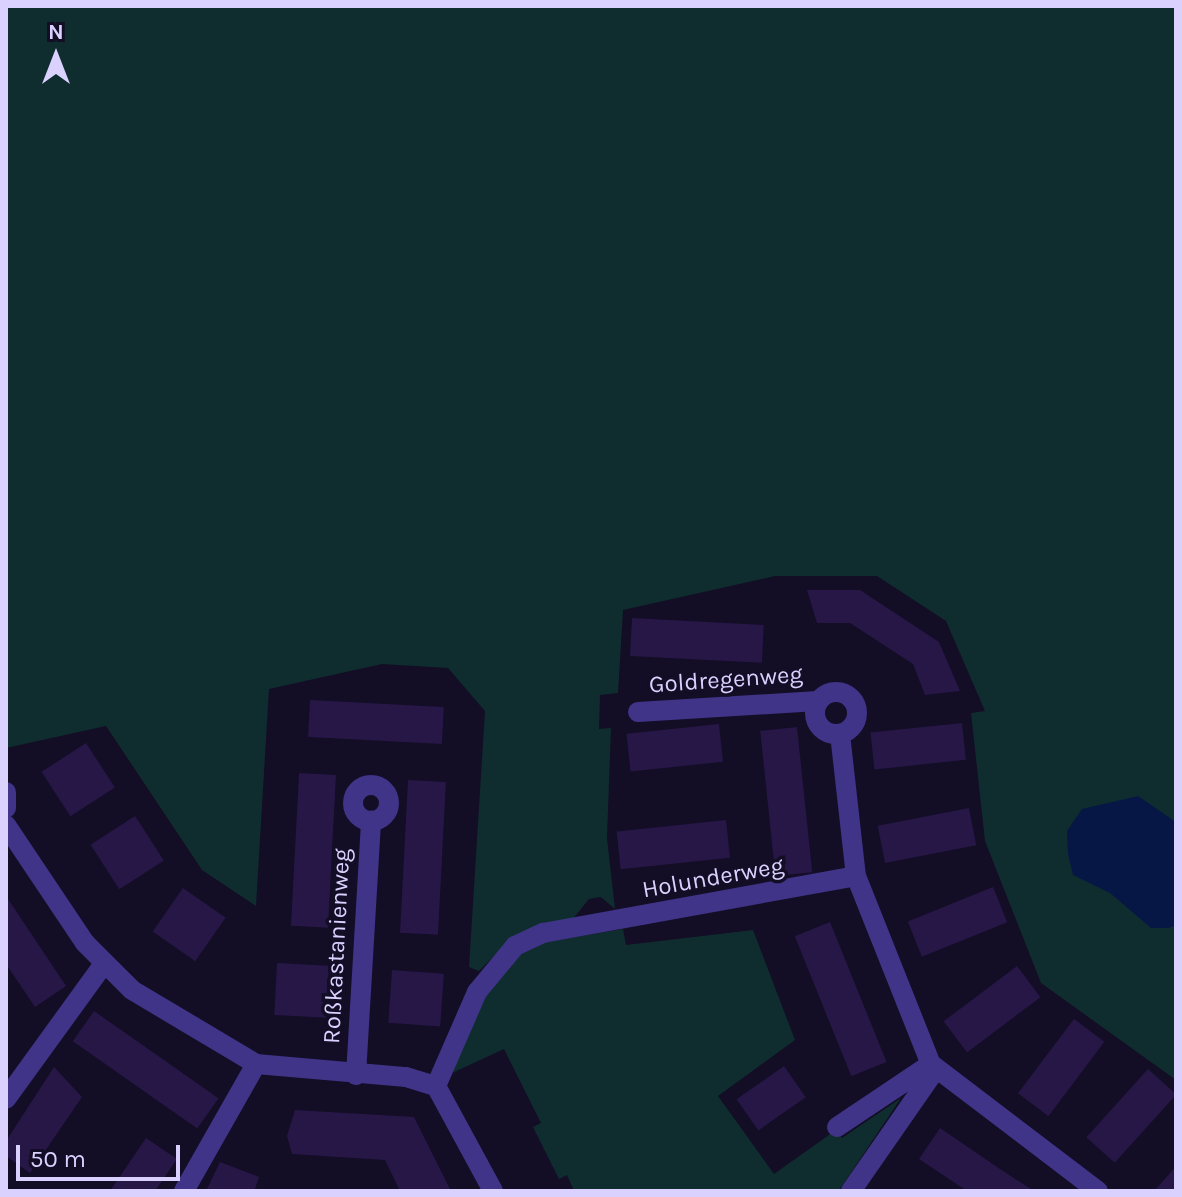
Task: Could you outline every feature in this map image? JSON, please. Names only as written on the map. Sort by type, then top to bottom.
[{"type":"street","points":[[840,692],[853,701],[853,725],[840,734],[818,725],[818,701],[840,692]]},
{"type":"street","name":"Goldregenweg","points":[[638,712],[818,701]]},
{"type":"street","points":[[840,734],[856,876],[933,1067],[1098,1191]]},
{"type":"street","points":[[6,792],[6,808]]},
{"type":"street","name":"Roßkastanienweg","points":[[356,1075],[371,820]]},
{"type":"street","points":[[6,825],[103,965],[224,1052],[256,1064],[436,1086],[493,1191]]},
{"type":"street","name":"Holunderweg","points":[[436,1086],[494,963],[543,933],[856,876]]},
{"type":"street","points":[[6,1099],[103,965]]},
{"type":"street","points":[[184,1191],[256,1064]]},
{"type":"street","points":[[837,1127],[933,1067]]},
{"type":"street","points":[[851,1191],[933,1067]]},
{"type":"green space","points":[[6,6],[1176,6],[1176,1080],[1041,983],[985,841],[971,713],[985,711],[946,621],[877,576],[775,576],[623,610],[618,693],[600,695],[599,729],[611,728],[607,838],[615,909],[601,897],[589,899],[572,920],[509,941],[479,971],[469,967],[485,711],[448,668],[382,664],[269,689],[256,906],[202,870],[106,726],[6,748]]},
{"type":"green space","points":[[623,929],[626,945],[753,930],[795,1040],[718,1096],[774,1174],[836,1130],[842,1138],[901,1098],[840,1189],[574,1191],[567,1175],[559,1179],[533,1127],[541,1123],[504,1049],[452,1073],[495,974],[534,944]]},
{"type":"water","points":[[1138,796],[1176,822],[1176,925],[1169,928],[1151,928],[1110,893],[1073,875],[1068,854],[1067,831],[1082,809]]},
{"type":"building","points":[[807,590],[860,590],[939,642],[960,691],[925,695],[913,664],[850,623],[817,623]]},
{"type":"building","points":[[632,618],[764,625],[762,663],[630,656]]},
{"type":"building","points":[[310,700],[444,707],[442,744],[308,737]]},
{"type":"building","points":[[962,723],[966,760],[874,769],[871,733]]},
{"type":"building","points":[[719,724],[723,762],[630,772],[627,734]]},
{"type":"building","points":[[797,727],[812,872],[775,876],[760,731]]},
{"type":"building","points":[[86,743],[115,787],[70,816],[42,772]]},
{"type":"building","points":[[299,773],[336,775],[328,928],[291,926]]},
{"type":"building","points":[[408,780],[446,782],[438,935],[400,933]]},
{"type":"building","points":[[969,808],[976,845],[885,863],[878,826]]},
{"type":"building","points":[[135,816],[164,860],[119,889],[91,845]]},
{"type":"building","points":[[726,820],[730,858],[621,869],[617,831]]},
{"type":"building","points":[[993,887],[1007,922],[922,957],[908,921]]},
{"type":"building","points":[[183,888],[226,918],[195,961],[153,931]]},
{"type":"building","points":[[6,896],[66,986],[35,1007],[6,964]]},
{"type":"building","points":[[830,922],[887,1062],[851,1076],[795,936]]},
{"type":"building","points":[[277,963],[329,966],[326,1018],[274,1015]]},
{"type":"building","points":[[1017,966],[1040,997],[967,1053],[944,1021]]},
{"type":"building","points":[[392,970],[444,974],[440,1026],[388,1023]]},
{"type":"building","points":[[94,1011],[219,1098],[197,1128],[73,1041]]},
{"type":"building","points":[[1074,1019],[1104,1042],[1048,1116],[1018,1093]]},
{"type":"building","points":[[784,1066],[806,1097],[758,1130],[736,1099]]},
{"type":"building","points":[[54,1067],[82,1097],[30,1173],[6,1156],[6,1141]]},
{"type":"building","points":[[1148,1069],[1176,1095],[1115,1163],[1086,1137]]},
{"type":"building","points":[[295,1110],[414,1117],[451,1191],[400,1191],[385,1160],[292,1154],[287,1136]]},
{"type":"building","points":[[940,1128],[1034,1191],[967,1191],[919,1159]]},
{"type":"building","points":[[146,1138],[177,1159],[155,1191],[110,1191]]},
{"type":"building","points":[[220,1162],[259,1177],[255,1189],[206,1191]]},
{"type":"building","points":[[1176,1166],[1176,1191],[1154,1191],[1164,1180]]}]
